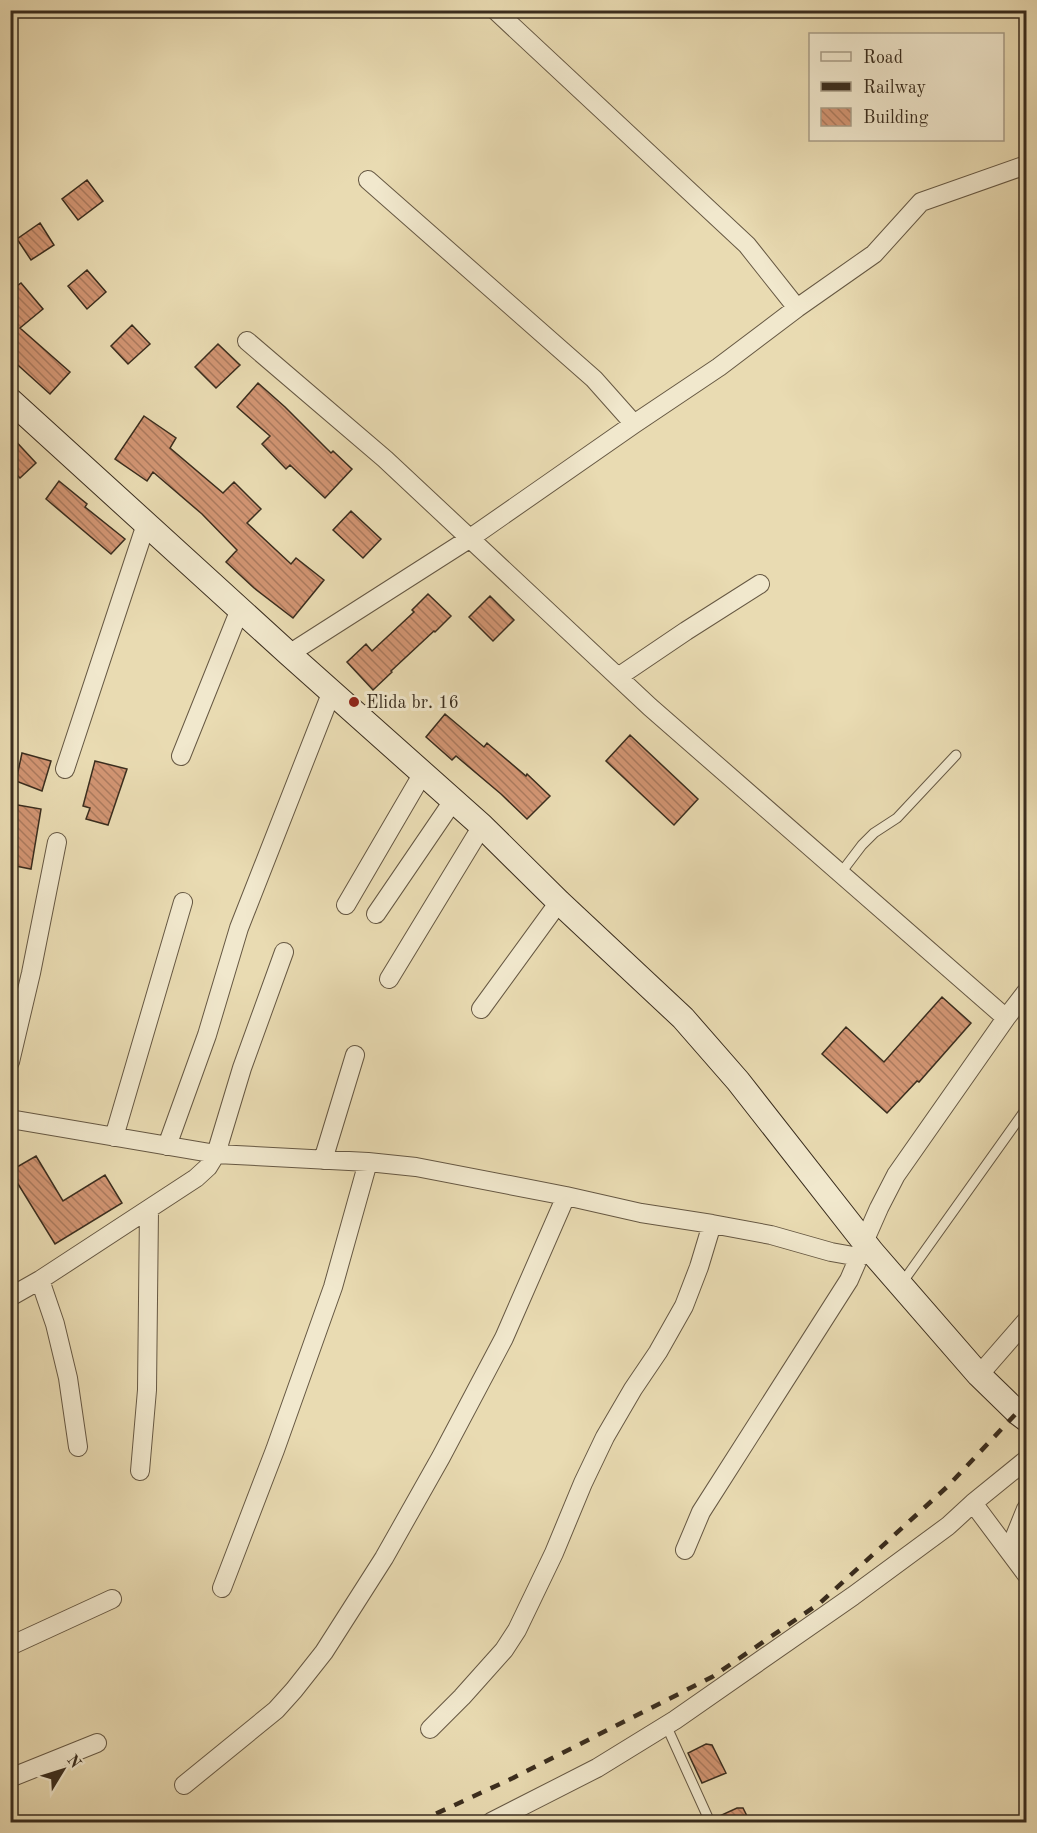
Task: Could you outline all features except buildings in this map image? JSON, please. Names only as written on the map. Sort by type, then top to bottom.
[{"type":"main road","points":[[10,400],[482,826],[683,1018],[738,1081],[865,1250],[901,1285],[979,1375],[1026,1419]]},
{"type":"street","points":[[495,10],[747,245],[796,308]]},
{"type":"street","points":[[290,654],[469,538],[719,367],[796,308],[874,254],[921,202],[1026,165]]},
{"type":"street","points":[[368,180],[594,379],[634,424]]},
{"type":"street","points":[[247,341],[385,459],[618,677],[1006,1018]]},
{"type":"street","points":[[65,769],[146,524]]},
{"type":"street","points":[[618,677],[760,584]]},
{"type":"street","points":[[181,756],[240,609]]},
{"type":"street","points":[[167,1146],[207,1035],[239,928],[332,691]]},
{"type":"street","points":[[346,905],[423,773]]},
{"type":"street","points":[[376,914],[453,801]]},
{"type":"street","points":[[389,979],[482,826]]},
{"type":"street","points":[[10,1062],[31,973],[57,842]]},
{"type":"street","points":[[114,1137],[183,902]]},
{"type":"street","points":[[481,1009],[559,902]]},
{"type":"street","points":[[10,1297],[149,1210],[196,1178],[208,1167],[216,1154],[242,1068],[284,952]]},
{"type":"street","points":[[685,1550],[701,1512],[849,1280],[865,1250],[879,1208],[896,1175],[1026,992]]},
{"type":"street","points":[[323,1160],[355,1055]]},
{"type":"street","points":[[10,1119],[216,1154],[368,1162],[416,1167],[641,1213],[771,1235],[831,1252],[865,1250]]},
{"type":"street","points":[[222,1588],[275,1450],[333,1287],[368,1162]]},
{"type":"street","points":[[184,1785],[276,1710],[324,1652],[384,1558],[441,1457],[504,1338],[566,1196]]},
{"type":"street","points":[[140,1471],[147,1390],[149,1210]]},
{"type":"street","points":[[430,1729],[504,1650],[518,1630],[606,1437],[684,1306],[712,1224]]},
{"type":"street","points":[[40,1280],[55,1324],[68,1378],[78,1447]]},
{"type":"street","points":[[979,1375],[1026,1321]]},
{"type":"street","points":[[503,1820],[597,1768],[666,1725],[853,1596],[948,1526],[1026,1460]]},
{"type":"street","points":[[973,1503],[1026,1574]]},
{"type":"street","points":[[1009,1551],[1026,1509]]},
{"type":"street","points":[[10,1646],[112,1599]]},
{"type":"street","points":[[10,1778],[97,1743]]},
{"type":"lane","points":[[840,874],[861,845],[874,833],[897,818],[956,755]]},
{"type":"lane","points":[[901,1285],[1026,1109]]},
{"type":"lane","points":[[666,1725],[710,1822]]},
{"type":"railway","points":[[418,1822],[513,1778],[712,1677],[820,1603],[948,1486],[1026,1403]]},
{"type":"place","name":"Elida br. 16","points":[[354,702]]}]
